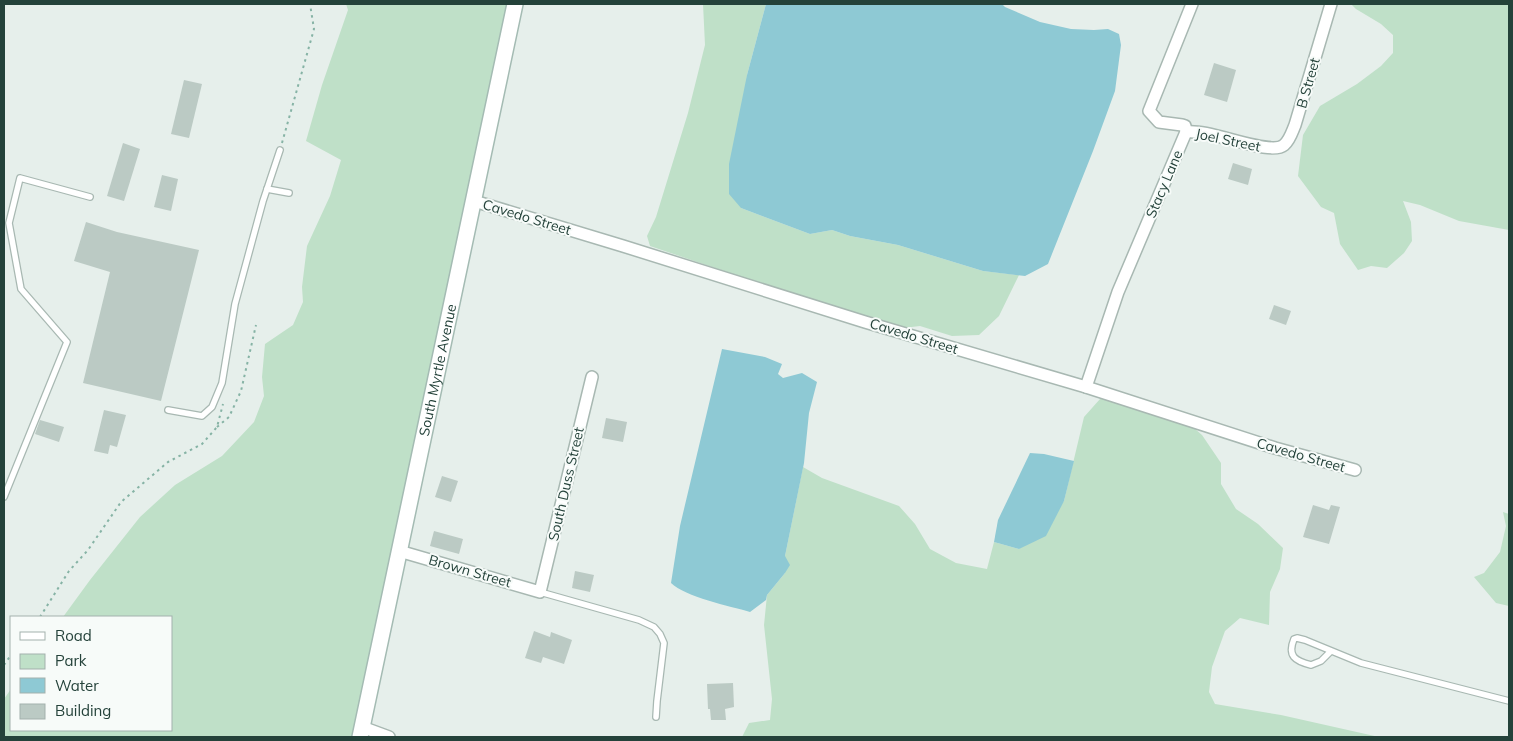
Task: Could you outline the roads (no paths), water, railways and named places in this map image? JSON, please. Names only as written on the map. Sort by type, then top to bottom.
[{"type":"street","name":"South Myrtle Avenue","points":[[361,732],[514,4]]},
{"type":"street","points":[[1186,132],[1185,126],[1159,122],[1149,111],[1192,4]]},
{"type":"street","name":"B Street","points":[[1269,148],[1283,146],[1289,139],[1295,125],[1331,4]]},
{"type":"street","name":"Joel Street","points":[[1186,132],[1201,131],[1269,148]]},
{"type":"street","name":"Stacy Lane","points":[[1086,388],[1118,292],[1186,132]]},
{"type":"street","name":"Cavedo Street","points":[[474,201],[1086,388],[1275,448],[1355,470]]},
{"type":"street","name":"South Duss Street","points":[[540,592],[592,376]]},
{"type":"street","name":"Brown Street","points":[[399,550],[540,592]]},
{"type":"street","points":[[361,732],[389,737]]},
{"type":"lane","points":[[168,410],[202,416],[212,407],[222,383],[235,304],[267,189],[280,150]]},
{"type":"lane","points":[[4,497],[66,342],[21,288],[9,223],[20,178],[90,197]]},
{"type":"lane","points":[[267,189],[289,193]]},
{"type":"lane","points":[[540,592],[639,620],[654,627],[664,643],[656,717]]},
{"type":"lane","points":[[1331,650],[1321,661],[1311,665],[1298,661],[1292,655],[1291,649],[1294,640],[1297,638],[1331,650],[1361,663],[1509,701]]},
{"type":"water","points":[[766,4],[1002,4],[1040,22],[1071,29],[1108,29],[1119,34],[1121,45],[1115,91],[1048,264],[1025,276],[983,271],[898,245],[850,236],[832,230],[810,234],[741,208],[729,194],[729,164],[747,75]]},
{"type":"water","points":[[722,349],[765,357],[782,364],[778,374],[783,378],[802,373],[817,382],[809,413],[804,463],[785,556],[790,565],[767,595],[766,600],[750,612],[686,593],[671,583],[680,526]]},
{"type":"water","points":[[1030,453],[1044,454],[1074,461],[1064,501],[1046,536],[1019,549],[994,542],[998,520]]}]
